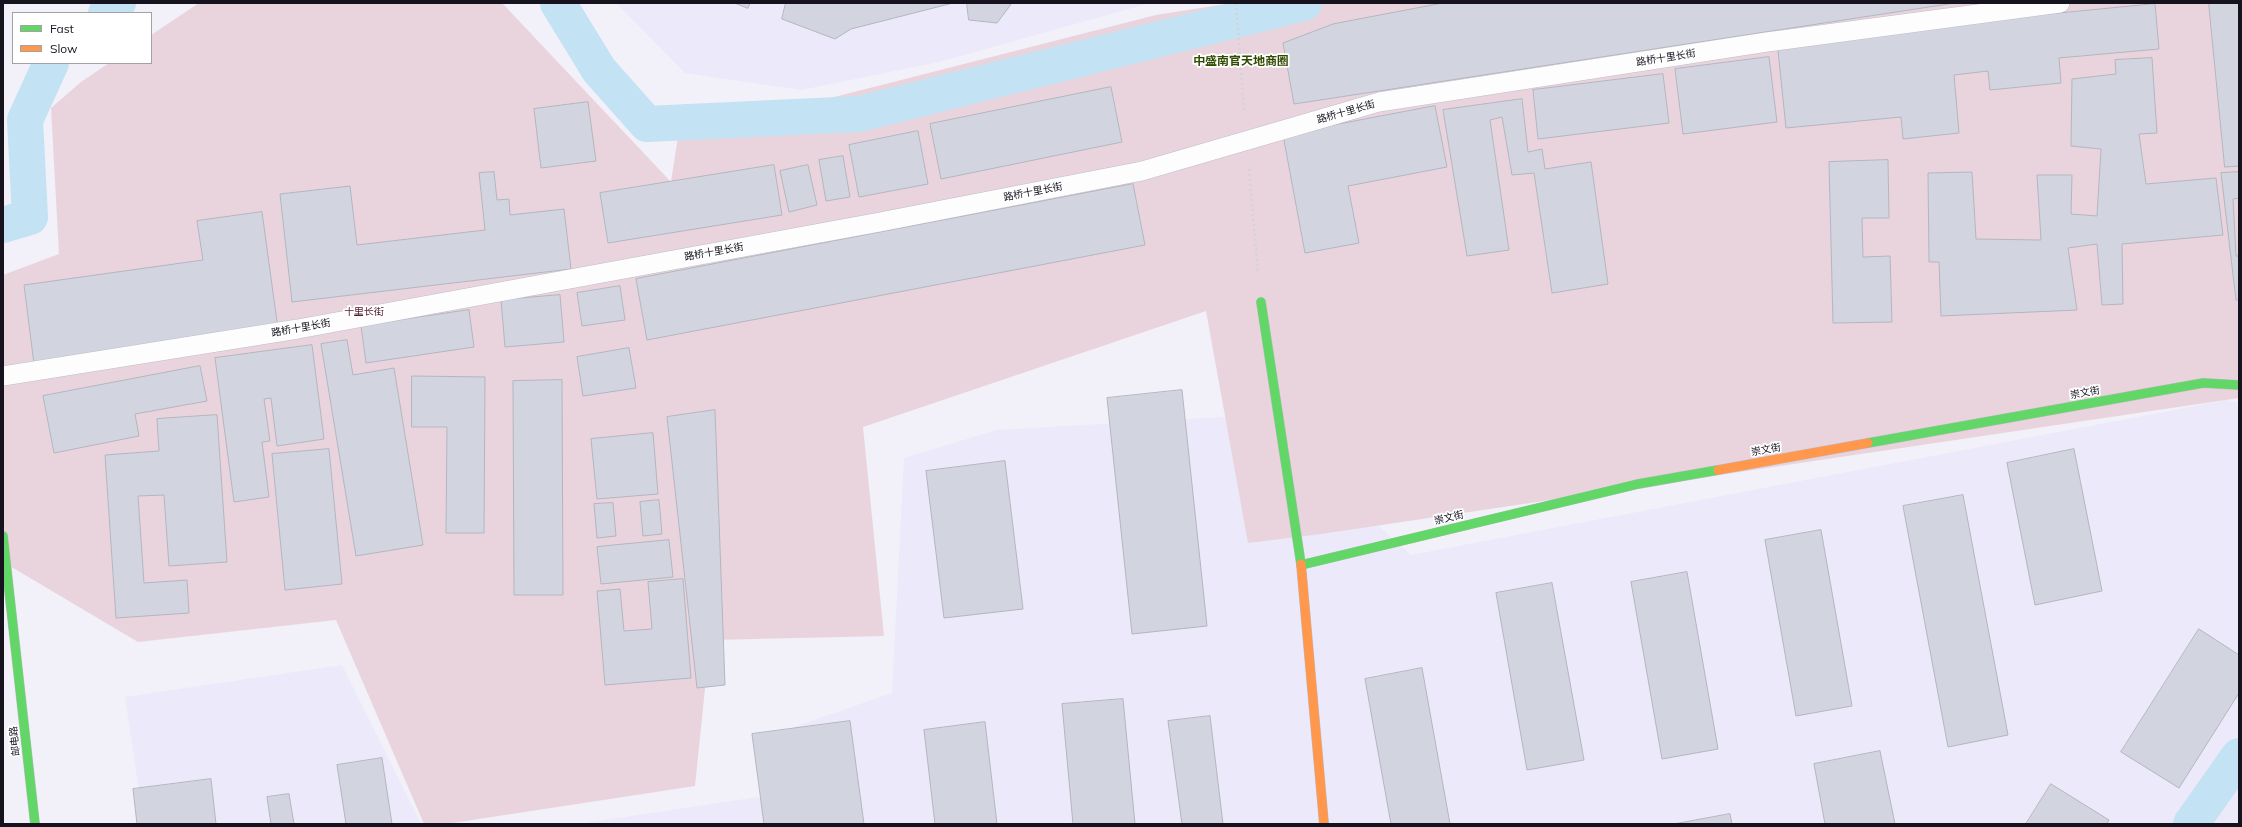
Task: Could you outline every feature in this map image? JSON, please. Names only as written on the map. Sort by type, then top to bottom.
[{"type":"street","points":[[1261,302],[1301,565],[1324,824]]},
{"type":"street","name":"崇文街","points":[[1301,565],[1638,484],[2203,383],[2239,385]]},
{"type":"street","name":"邮电路","points":[[3,536],[36,824]]},
{"type":"lane","name":"路桥十里长街","points":[[3,376],[298,329],[872,223],[1142,171],[1379,102],[1767,42],[2060,3]]},
{"type":"path","points":[[1236,3],[1261,302]]},
{"type":"shaded area","points":[[616,3],[1150,3],[939,62],[801,90],[685,73]]},
{"type":"shaded area","points":[[2227,400],[2239,403],[2239,824],[578,824],[765,796],[759,739],[892,693],[904,458],[997,430],[1223,417],[1297,454],[1411,555]]},
{"type":"shaded area","points":[[342,665],[421,824],[144,824],[125,697]]},
{"type":"green space","name":"十里长街","points":[[199,3],[502,3],[671,182],[683,104],[803,105],[1156,15],[1232,3],[2239,3],[2239,398],[1321,534],[1248,543],[1206,311],[863,427],[884,636],[710,640],[695,786],[446,824],[424,824],[336,620],[138,642],[3,562],[3,275],[59,254],[51,108],[81,82],[108,64],[152,64],[152,34]]},
{"type":"building","points":[[735,3],[750,3],[748,8]]},
{"type":"building","points":[[786,3],[953,3],[851,29],[835,39],[782,19]]},
{"type":"building","points":[[967,3],[1012,3],[997,23],[969,20]]},
{"type":"building","points":[[1443,3],[1955,3],[1294,104],[1283,43],[1333,24]]},
{"type":"building","points":[[2209,3],[2239,3],[2239,166],[2225,167]]},
{"type":"building","points":[[2155,4],[2159,49],[2059,58],[2061,83],[1990,90],[1988,71],[1954,75],[1959,133],[1903,139],[1901,117],[1786,128],[1777,41]]},
{"type":"building","points":[[1769,57],[1777,122],[1683,134],[1675,69]]},
{"type":"building","points":[[2152,58],[2157,133],[2139,134],[2146,184],[2216,178],[2223,235],[2122,244],[2123,304],[2102,305],[2097,244],[2068,248],[2077,310],[1941,316],[1939,262],[1929,262],[1928,173],[1972,172],[1976,239],[2041,240],[2037,175],[2072,175],[2071,214],[2097,216],[2101,149],[2071,146],[2072,79],[2116,74],[2115,60]]},
{"type":"building","points":[[1663,74],[1669,123],[1538,139],[1533,90]]},
{"type":"building","points":[[1111,87],[1122,142],[941,179],[930,124]]},
{"type":"building","points":[[1522,99],[1528,152],[1542,149],[1545,169],[1591,162],[1608,284],[1552,293],[1534,173],[1512,175],[1502,117],[1490,120],[1509,250],[1467,256],[1443,110]]},
{"type":"building","points":[[588,102],[596,161],[541,168],[534,109]]},
{"type":"building","points":[[1435,106],[1447,167],[1348,186],[1359,243],[1305,253],[1283,135]]},
{"type":"building","points":[[918,131],[928,184],[859,197],[849,145]]},
{"type":"building","points":[[843,156],[850,197],[826,201],[819,160]]},
{"type":"building","points":[[1888,160],[1889,218],[1862,218],[1863,257],[1890,256],[1892,322],[1833,323],[1829,162]]},
{"type":"building","points":[[774,165],[782,215],[608,243],[600,193]]},
{"type":"building","points":[[808,165],[817,205],[789,212],[780,171]]},
{"type":"building","points":[[494,172],[497,200],[509,199],[510,215],[564,209],[571,269],[292,302],[280,194],[350,186],[357,245],[485,230],[479,173]]},
{"type":"building","points":[[2239,172],[2239,198],[2233,199],[2236,256],[2239,256],[2239,300],[2236,300],[2221,173]]},
{"type":"building","points":[[1133,184],[1145,245],[647,340],[636,279]]},
{"type":"building","points":[[262,212],[278,329],[34,364],[24,285],[203,260],[197,221]]},
{"type":"building","points":[[620,286],[625,320],[582,326],[577,293]]},
{"type":"building","points":[[560,295],[564,342],[505,347],[501,300]]},
{"type":"building","points":[[469,310],[474,347],[366,363],[361,326]]},
{"type":"building","points":[[347,340],[353,375],[394,368],[423,545],[356,556],[321,344]]},
{"type":"building","points":[[312,345],[324,439],[277,446],[271,398],[264,399],[270,441],[262,442],[269,497],[234,502],[215,358]]},
{"type":"building","points":[[629,348],[636,388],[583,396],[577,357]]},
{"type":"building","points":[[200,366],[207,401],[135,414],[139,436],[54,453],[43,396]]},
{"type":"building","points":[[412,376],[485,377],[484,533],[446,533],[447,427],[412,427]]},
{"type":"building","points":[[562,380],[563,595],[514,595],[513,381]]},
{"type":"building","points":[[1182,390],[1207,626],[1132,634],[1107,398]]},
{"type":"building","points":[[715,410],[725,685],[697,688],[667,417]]},
{"type":"building","points":[[217,415],[227,562],[169,566],[164,495],[138,496],[144,583],[187,580],[189,613],[116,618],[105,455],[159,451],[157,419]]},
{"type":"building","points":[[653,433],[658,494],[597,499],[591,439]]},
{"type":"building","points":[[329,449],[342,584],[285,590],[272,454]]},
{"type":"building","points":[[2074,449],[2102,591],[2035,605],[2007,463]]},
{"type":"building","points":[[1005,461],[1023,609],[944,618],[926,471]]},
{"type":"building","points":[[1963,495],[2008,735],[1948,747],[1903,506]]},
{"type":"building","points":[[659,500],[662,534],[643,536],[640,502]]},
{"type":"building","points":[[613,503],[616,536],[597,538],[594,504]]},
{"type":"building","points":[[1821,530],[1852,706],[1796,716],[1765,540]]},
{"type":"building","points":[[669,540],[673,577],[601,584],[597,547]]},
{"type":"building","points":[[1687,572],[1718,749],[1662,759],[1631,582]]},
{"type":"building","points":[[683,579],[691,678],[605,685],[597,591],[620,589],[624,631],[652,629],[648,582]]},
{"type":"building","points":[[1552,583],[1584,760],[1527,770],[1496,593]]},
{"type":"building","points":[[2199,629],[2239,655],[2239,693],[2179,788],[2121,752]]},
{"type":"building","points":[[1422,668],[1450,824],[1391,824],[1365,679]]},
{"type":"building","points":[[1123,699],[1135,824],[1073,824],[1062,704]]},
{"type":"building","points":[[1210,716],[1223,824],[1182,824],[1168,721]]},
{"type":"building","points":[[850,721],[864,824],[764,824],[752,734]]},
{"type":"building","points":[[985,722],[997,824],[935,824],[924,730]]},
{"type":"building","points":[[1880,751],[1895,824],[1825,824],[1814,764]]},
{"type":"building","points":[[382,758],[392,824],[346,824],[337,765]]},
{"type":"building","points":[[211,779],[216,824],[137,824],[133,789]]},
{"type":"building","points":[[2051,784],[2109,820],[2107,824],[2026,824]]},
{"type":"building","points":[[289,794],[294,824],[271,824],[267,797]]},
{"type":"building","points":[[1730,814],[1732,824],[1674,824]]},
{"type":"waterway","points":[[107,12],[118,3]]},
{"type":"waterway","points":[[558,3],[599,70],[647,124],[859,114],[1304,3]]},
{"type":"waterway","points":[[3,225],[30,217],[25,120],[51,64]]},
{"type":"waterway","points":[[2191,824],[2239,756]]},
{"type":"traffic: fast","points":[[1261,302],[1301,564]]},
{"type":"traffic: fast","points":[[1868,443],[2203,383],[2239,385]]},
{"type":"traffic: fast","points":[[1301,565],[1638,484],[1718,470]]},
{"type":"traffic: fast","points":[[3,536],[35,824]]},
{"type":"traffic: slow","points":[[1718,470],[1868,443]]},
{"type":"traffic: slow","points":[[1301,564],[1324,824]]},
{"type":"district","name":"中盛南官天地商圈","points":[[1241,61]]}]
